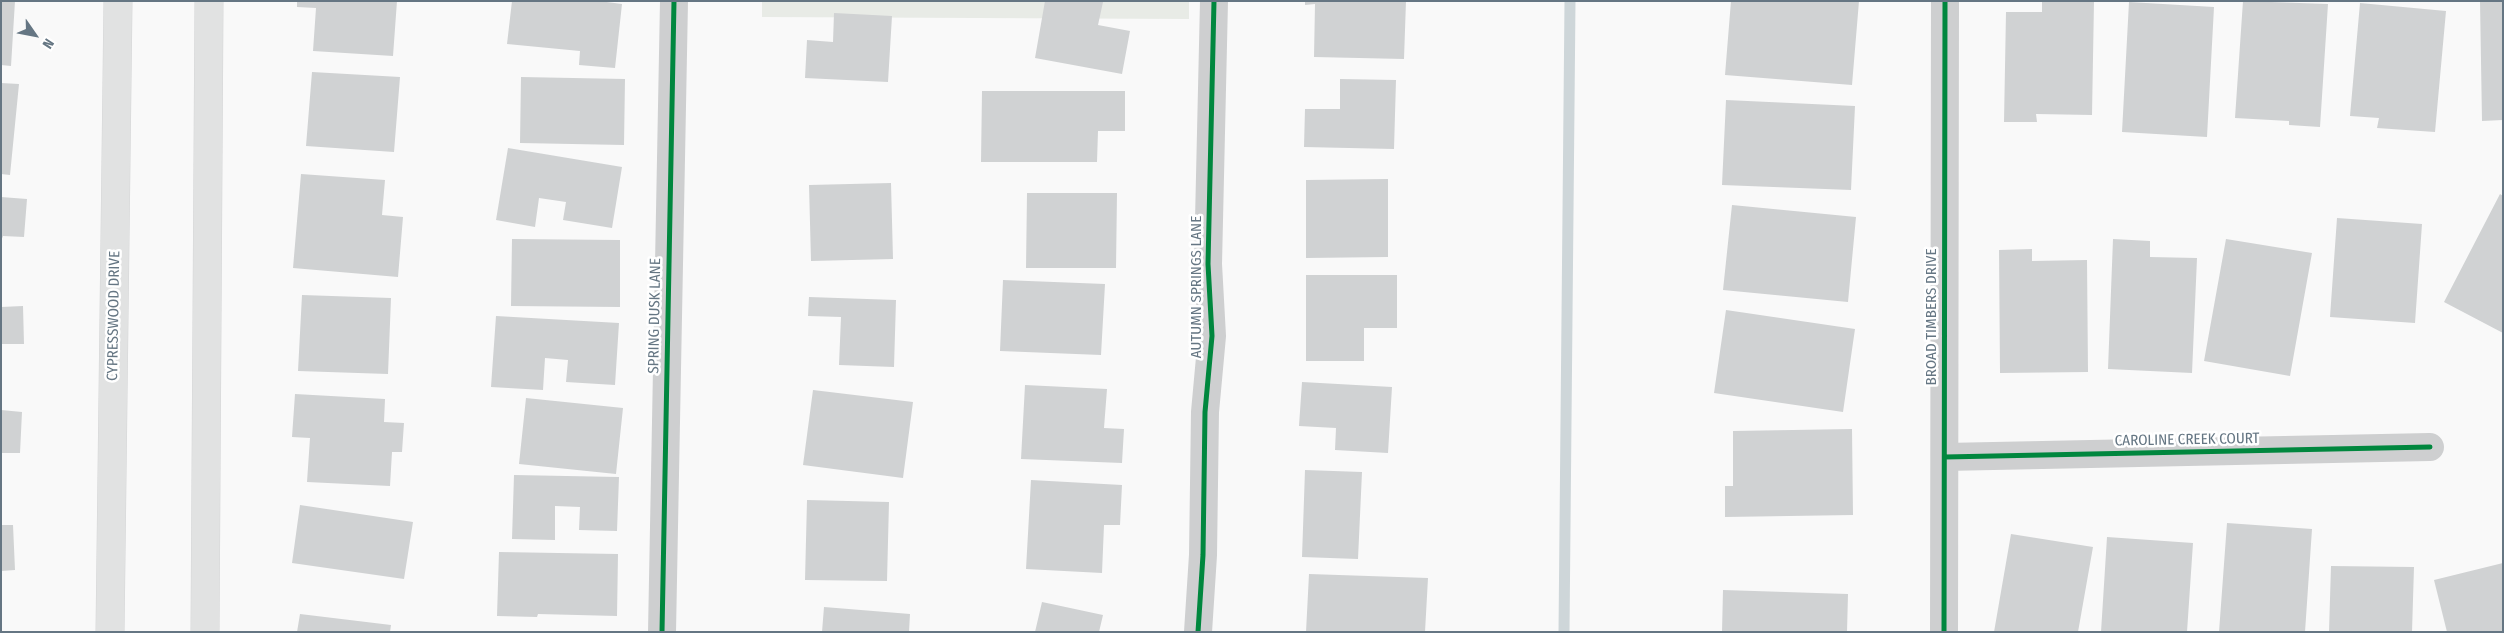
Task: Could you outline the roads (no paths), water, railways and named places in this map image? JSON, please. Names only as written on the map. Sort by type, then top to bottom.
[{"type":"main road","name":"CYPRESSWOOD DRIVE","points":[[110,632],[118,1]]},
{"type":"main road","points":[[205,632],[208,1]]},
{"type":"street","name":"SPRING DUSK LANE","points":[[662,632],[674,1]]},
{"type":"street","name":"AUTUMN SPRINGS LANE","points":[[1198,632],[1203,555],[1205,412],[1212,336],[1208,264],[1214,1]]},
{"type":"street","name":"BROAD TIMBERS DRIVE","points":[[1944,632],[1945,1]]},
{"type":"street","name":"CAROLINE CREEK COURT","points":[[1945,457],[2430,447]]},
{"type":"waterway","points":[[1564,632],[1570,1]]}]
